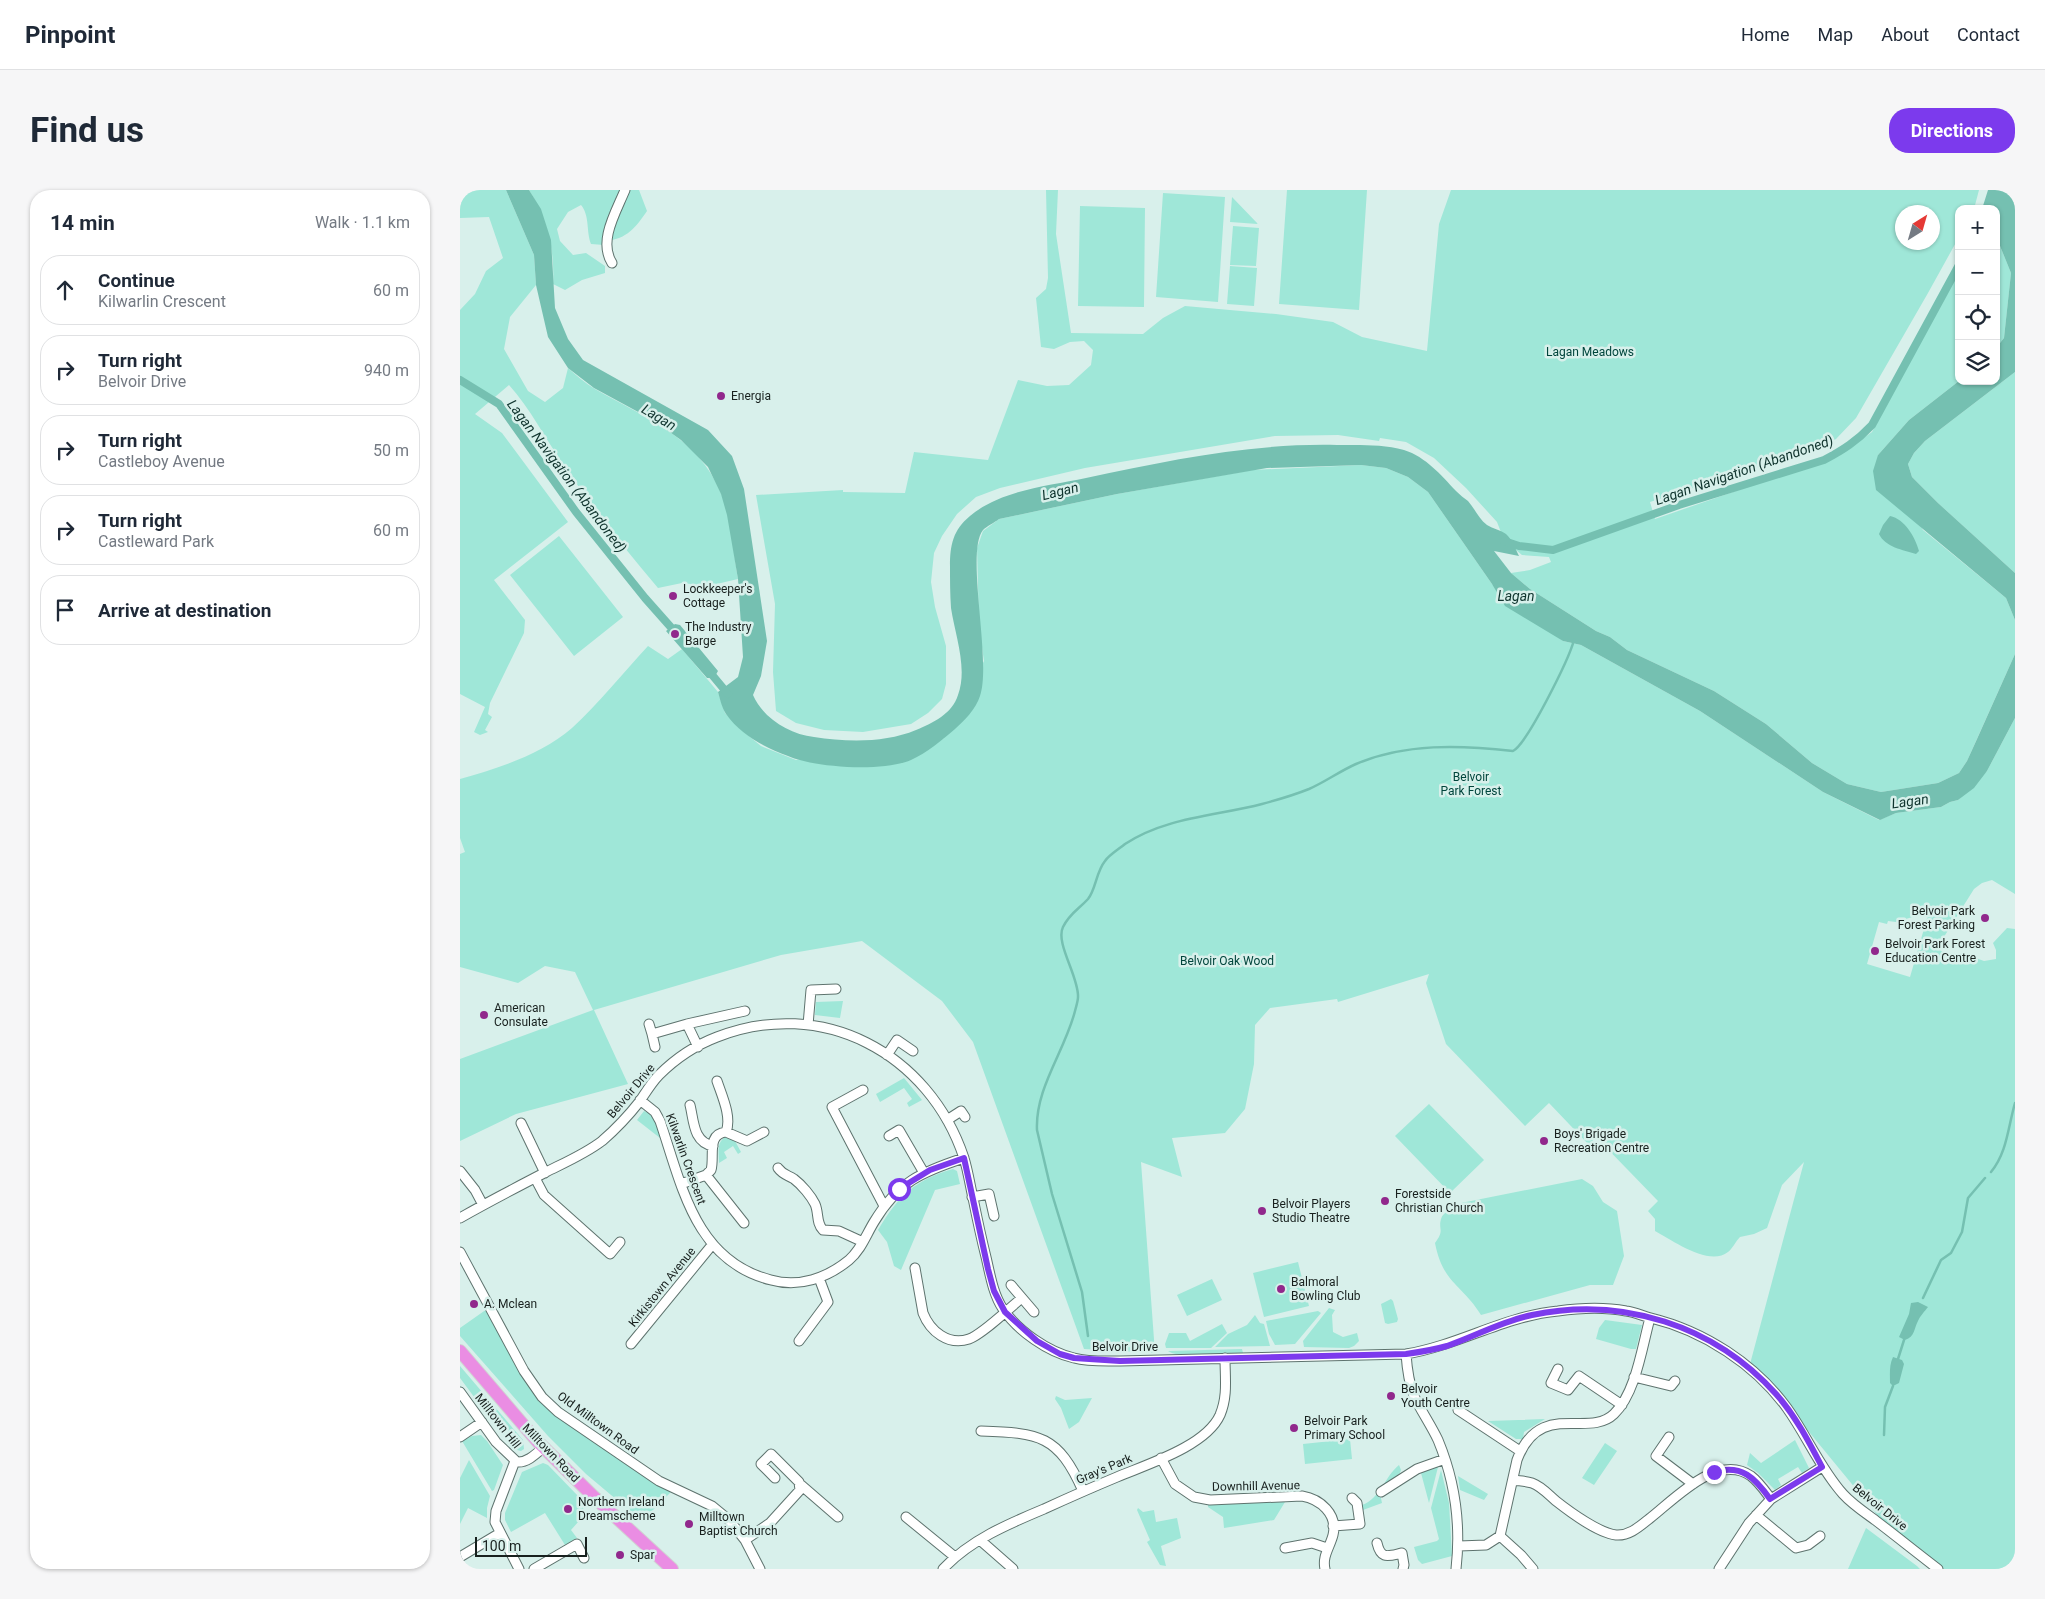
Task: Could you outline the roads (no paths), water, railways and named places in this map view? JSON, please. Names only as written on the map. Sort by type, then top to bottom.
[{"type":"highway","name":"Milltown Road","points":[[460,1350],[496,1394],[544,1447],[594,1497],[672,1569]]},
{"type":"street","points":[[612,263],[608,256],[607,240],[617,206],[625,190]]},
{"type":"street","points":[[808,1025],[811,990],[836,989]]},
{"type":"street","points":[[652,1034],[745,1011]]},
{"type":"street","name":"Belvoir Drive","points":[[460,1218],[599,1143],[617,1127],[659,1075],[698,1047],[716,1038],[774,1023],[808,1025],[836,1030],[854,1036],[887,1055],[912,1073],[923,1084],[947,1120],[964,1158],[994,1291],[1005,1312],[1037,1341],[1060,1354],[1074,1358],[1120,1361],[1406,1354],[1446,1346],[1512,1320],[1555,1311],[1599,1309],[1625,1311],[1662,1320],[1694,1332],[1746,1366],[1776,1394],[1788,1409],[1822,1467],[1845,1496],[1938,1569]]},
{"type":"street","points":[[649,1024],[655,1047]]},
{"type":"street","points":[[687,1024],[698,1047]]},
{"type":"street","points":[[887,1055],[897,1040],[913,1051]]},
{"type":"street","points":[[717,1082],[724,1102],[728,1126],[726,1132]]},
{"type":"street","points":[[863,1090],[832,1106],[884,1206]]},
{"type":"street","name":"Kilwarlin Crescent","points":[[640,1100],[655,1112],[660,1121],[694,1219],[712,1244],[740,1268],[764,1278],[794,1283],[819,1278],[828,1274],[850,1259],[863,1242],[884,1206],[899,1189],[924,1173],[964,1158]]},
{"type":"street","points":[[690,1105],[698,1138],[704,1144],[713,1146]]},
{"type":"street","points":[[947,1120],[962,1111],[965,1117]]},
{"type":"street","points":[[521,1123],[545,1173]]},
{"type":"street","points":[[888,1136],[899,1130],[924,1173]]},
{"type":"street","points":[[681,1184],[706,1175],[711,1170],[713,1142],[718,1134],[726,1132],[748,1141],[764,1132]]},
{"type":"street","points":[[778,1168],[783,1174],[790,1176],[798,1183],[811,1199],[816,1208],[818,1222],[823,1230],[839,1231],[863,1242]]},
{"type":"street","points":[[460,1171],[475,1190],[483,1205]]},
{"type":"street","points":[[706,1175],[744,1223]]},
{"type":"street","points":[[535,1178],[544,1195],[610,1254],[620,1242]]},
{"type":"street","points":[[972,1197],[989,1194],[994,1216]]},
{"type":"street","name":"Kirkistown Avenue","points":[[631,1344],[712,1244]]},
{"type":"street","name":"Old Milltown Road","points":[[461,1256],[524,1371],[542,1397],[558,1412],[659,1481],[712,1506],[729,1520],[745,1540],[760,1569]]},
{"type":"street","points":[[915,1268],[914,1281],[925,1320],[934,1331],[947,1339],[955,1341],[968,1340],[1022,1298]]},
{"type":"street","points":[[799,1341],[828,1302],[819,1278]]},
{"type":"street","points":[[1011,1285],[1034,1312]]},
{"type":"street","points":[[1458,1546],[1486,1545],[1500,1536],[1520,1451],[1534,1435],[1555,1423],[1600,1422],[1608,1419],[1622,1405],[1627,1398],[1634,1377],[1650,1318]]},
{"type":"street","points":[[1406,1354],[1414,1395],[1438,1440],[1453,1488],[1457,1516],[1458,1546],[1456,1569]]},
{"type":"street","name":"Gray's Park","points":[[943,1569],[956,1557],[1000,1528],[1162,1458],[1191,1444],[1208,1432],[1219,1416],[1224,1399],[1225,1358]]},
{"type":"street","points":[[1558,1369],[1551,1383],[1568,1390],[1579,1376],[1622,1405]]},
{"type":"street","points":[[1634,1377],[1671,1386],[1675,1381]]},
{"type":"street","name":"Milltown Hill","points":[[460,1392],[496,1442],[515,1461],[521,1462],[530,1458],[544,1447]]},
{"type":"street","points":[[1458,1410],[1520,1451]]},
{"type":"street","points":[[460,1437],[482,1422]]},
{"type":"street","points":[[981,1431],[1028,1435],[1052,1444],[1070,1465],[1083,1492]]},
{"type":"street","points":[[1669,1438],[1656,1456],[1693,1484]]},
{"type":"street","points":[[774,1478],[761,1464],[771,1454],[801,1486],[838,1517]]},
{"type":"street","name":"Downhill Avenue","points":[[1162,1458],[1174,1484],[1194,1497],[1210,1500],[1302,1496],[1312,1498],[1325,1507],[1333,1526]]},
{"type":"street","points":[[1381,1492],[1417,1469],[1445,1460]]},
{"type":"street","points":[[515,1461],[496,1511],[495,1522],[519,1569]]},
{"type":"street","points":[[1718,1569],[1756,1515],[1770,1499],[1822,1467]]},
{"type":"street","points":[[1513,1480],[1532,1483],[1605,1533],[1616,1535],[1623,1535],[1637,1529],[1693,1484],[1714,1472],[1738,1471],[1752,1477],[1770,1499]]},
{"type":"street","points":[[745,1540],[770,1523],[800,1490],[801,1486]]},
{"type":"street","points":[[1325,1569],[1324,1564],[1333,1526],[1360,1524],[1357,1503],[1352,1498]]},
{"type":"street","points":[[1756,1515],[1796,1548],[1808,1545],[1820,1536]]},
{"type":"street","points":[[906,1517],[956,1557]]},
{"type":"street","points":[[460,1557],[500,1533]]},
{"type":"street","points":[[1500,1536],[1533,1569]]},
{"type":"street","points":[[980,1540],[1013,1569]]},
{"type":"street","points":[[1286,1548],[1312,1543],[1327,1548]]},
{"type":"street","points":[[1377,1543],[1379,1551],[1383,1555],[1402,1553],[1403,1569]]},
{"type":"street","points":[[534,1569],[576,1544],[584,1558]]},
{"type":"water","name":"Lagan","points":[[506,190],[529,190],[541,209],[551,240],[555,308],[568,339],[583,360],[708,430],[732,456],[744,489],[767,641],[761,676],[753,695],[757,703],[770,718],[795,732],[814,737],[839,740],[879,739],[916,730],[947,713],[958,695],[962,674],[960,652],[951,608],[951,551],[956,532],[964,521],[982,507],[1025,490],[1149,465],[1242,450],[1305,445],[1379,446],[1404,450],[1419,457],[1433,467],[1468,501],[1484,523],[1508,536],[1519,556],[1494,551],[1511,573],[1530,589],[1596,631],[1610,637],[1627,650],[1714,691],[1766,724],[1812,763],[1847,784],[1881,792],[1938,783],[1959,773],[1967,761],[2015,654],[2015,718],[1987,771],[1974,788],[1958,800],[1941,807],[1896,813],[1880,820],[1823,792],[1700,711],[1581,645],[1563,641],[1505,606],[1492,584],[1428,492],[1408,477],[1386,468],[1361,465],[1267,468],[1117,494],[999,519],[983,530],[978,542],[977,583],[983,680],[978,701],[966,718],[929,750],[899,764],[867,767],[832,766],[788,756],[770,749],[739,728],[726,714],[718,692],[738,677],[743,657],[738,579],[727,515],[721,494],[708,467],[681,440],[653,420],[594,388],[568,368],[548,337],[536,285],[534,255]]},
{"type":"water","points":[[1988,190],[2015,190],[2015,372],[2000,384],[2000,343],[2004,338],[2011,273],[2000,246],[2000,205],[1983,205]]},
{"type":"water","points":[[1955,384],[1998,385],[1925,441],[1914,453],[1908,464],[1912,477],[2015,573],[2015,620],[2006,598],[1876,490],[1873,471],[1878,455],[1909,420]]},
{"type":"water","points":[[1890,516],[1900,521],[1909,529],[1919,551],[1916,554],[1885,542],[1879,534]]},
{"type":"water","points":[[675,624],[680,625],[718,671],[714,678],[707,678],[666,631]]},
{"type":"water","points":[[1918,1302],[1928,1307],[1919,1319],[1912,1335],[1905,1340],[1899,1337],[1909,1314],[1911,1303]]},
{"type":"water","points":[[1893,1357],[1902,1360],[1904,1364],[1899,1383],[1893,1386],[1890,1383],[1890,1373]]},
{"type":"waterway","name":"Lagan Navigation (Abandoned)","points":[[1504,541],[1519,546],[1553,550],[1679,505],[1824,460],[1837,453],[1872,425],[1955,272]]},
{"type":"waterway","name":"Lagan Navigation (Abandoned)","points":[[460,380],[499,404],[576,512],[645,598],[676,633]]},
{"type":"waterway","points":[[1088,1336],[1082,1292],[1052,1194],[1037,1130],[1041,1099],[1070,1026],[1078,999],[1075,980],[1064,951],[1061,934],[1071,915],[1091,895],[1102,865],[1125,844],[1157,828],[1192,818],[1262,804],[1291,795],[1309,789],[1356,764],[1375,757],[1394,752],[1433,747],[1513,751],[1528,733],[1537,718],[1556,682],[1574,640]]},
{"type":"waterway","points":[[708,670],[728,694]]},
{"type":"waterway","points":[[1991,1172],[2001,1157],[2015,1103]]},
{"type":"waterway","points":[[1923,1298],[1941,1260],[1951,1253],[1962,1232],[1968,1198],[1985,1178]]},
{"type":"waterway","points":[[1898,1359],[1904,1340]]},
{"type":"waterway","points":[[1884,1435],[1885,1407],[1893,1386]]},
{"type":"place","name":"Energia","points":[[721,396]]},
{"type":"place","name":"Lockkeeper's Cottage","points":[[673,596]]},
{"type":"place","name":"The Industry Barge","points":[[675,634]]},
{"type":"place","name":"Belvoir Park Forest Parking","points":[[1985,918]]},
{"type":"place","name":"Belvoir Park Forest Education Centre","points":[[1875,951]]},
{"type":"place","name":"American Consulate","points":[[484,1015]]},
{"type":"place","name":"Boys' Brigade Recreation Centre","points":[[1544,1141]]},
{"type":"place","name":"Forestside Christian Church","points":[[1385,1201]]},
{"type":"place","name":"Belvoir Players Studio Theatre","points":[[1262,1211]]},
{"type":"place","name":"Balmoral Bowling Club","points":[[1281,1289]]},
{"type":"place","name":"A. Mclean","points":[[474,1304]]},
{"type":"place","name":"Belvoir Youth Centre","points":[[1391,1396]]},
{"type":"place","name":"Belvoir Park Primary School","points":[[1294,1428]]},
{"type":"place","name":"Northern Ireland Dreamscheme","points":[[568,1509]]},
{"type":"place","name":"Milltown Baptist Church","points":[[689,1524]]},
{"type":"place","name":"Spar","points":[[620,1555]]},
{"type":"park label","name":"Lagan Meadows","points":[[1590,352]]},
{"type":"park label","name":"Belvoir Park Forest","points":[[1471,784]]},
{"type":"park label","name":"Belvoir Oak Wood","points":[[1227,961]]}]
